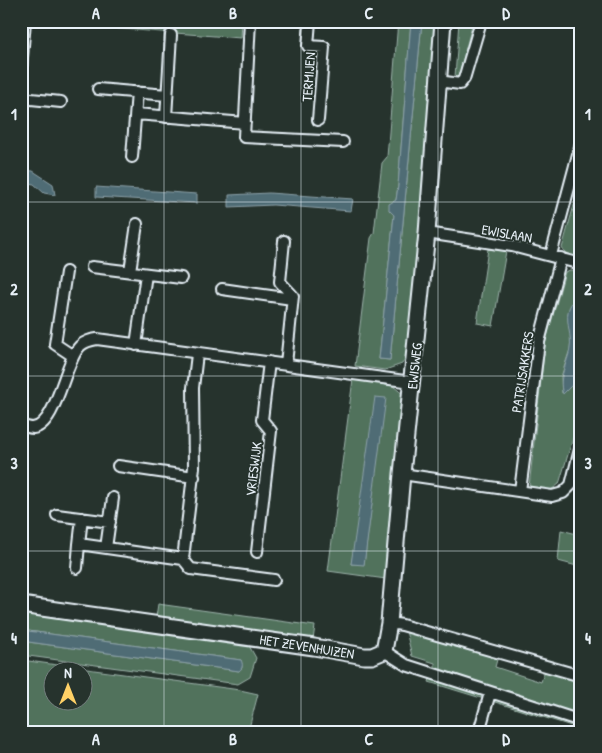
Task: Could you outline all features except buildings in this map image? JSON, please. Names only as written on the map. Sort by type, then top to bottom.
[{"type":"street","points":[[21,70],[25,21]]},
{"type":"street","points":[[250,21],[244,137],[343,142]]},
{"type":"street","name":"TERMIJEN","points":[[310,21],[308,46],[324,47],[318,120]]},
{"type":"street","name":"EWISWEG","points":[[384,651],[389,623],[402,474],[427,233],[443,21]]},
{"type":"street","points":[[438,81],[460,84],[464,79],[481,21]]},
{"type":"street","points":[[166,117],[171,35]]},
{"type":"street","points":[[98,89],[167,95]]},
{"type":"street","points":[[132,157],[137,92]]},
{"type":"street","points":[[21,98],[61,102]]},
{"type":"street","points":[[136,114],[245,123]]},
{"type":"street","name":"PATRIJSAKKERS","points":[[520,491],[539,342],[581,143]]},
{"type":"street","points":[[130,271],[137,224]]},
{"type":"street","name":"EWISLAAN","points":[[427,233],[512,246],[581,264]]},
{"type":"street","points":[[284,241],[280,282],[293,296],[286,364]]},
{"type":"street","points":[[92,267],[181,278]]},
{"type":"street","points":[[66,272],[55,344],[73,356]]},
{"type":"street","points":[[136,345],[146,274]]},
{"type":"street","points":[[222,289],[292,299]]},
{"type":"street","points":[[21,426],[34,428],[45,422],[63,385],[73,356],[80,346],[88,340],[97,339],[412,382]]},
{"type":"street","points":[[197,354],[193,388],[194,477],[183,559],[191,570],[274,580]]},
{"type":"street","name":"VRIESWIJK","points":[[257,552],[271,430],[262,420],[269,362]]},
{"type":"street","points":[[402,474],[552,496],[562,493],[571,484],[581,445]]},
{"type":"street","points":[[118,466],[194,477]]},
{"type":"street","points":[[106,548],[113,498]]},
{"type":"street","points":[[57,515],[110,522]]},
{"type":"street","points":[[77,568],[82,518]]},
{"type":"street","points":[[79,544],[183,559]]},
{"type":"street","name":"HET ZEVENHUIZEN","points":[[21,605],[314,647],[364,656],[372,656],[384,651]]},
{"type":"street","points":[[389,623],[402,624],[581,676]]},
{"type":"street","points":[[384,651],[406,665],[581,721]]},
{"type":"street","points":[[479,732],[490,693]]},
{"type":"green space","points":[[96,21],[242,21],[241,38],[96,27]]},
{"type":"green space","points":[[398,21],[411,21],[398,186],[396,200],[389,210],[394,215],[379,359],[390,360],[422,21],[435,21],[409,353],[402,364],[385,370],[355,366],[382,163],[387,157]]},
{"type":"green space","points":[[459,21],[473,21],[461,67],[463,72],[459,78],[455,77]]},
{"type":"green space","points":[[581,180],[581,258],[567,254],[562,248]]},
{"type":"green space","points":[[488,249],[506,251],[493,326],[477,323]]},
{"type":"green space","points":[[570,270],[581,272],[581,293],[568,313],[571,339],[570,349],[561,377],[562,393],[579,371],[581,365],[581,412],[559,484],[551,490],[529,487],[545,344],[565,272]]},
{"type":"green space","points":[[353,379],[393,386],[404,395],[386,579],[328,571]],"holes":[[[385,398],[364,564],[351,564]]]},
{"type":"green space","points":[[561,530],[581,535],[581,567],[558,561]]},
{"type":"green space","points":[[158,604],[315,626],[313,640],[156,617]]},
{"type":"green space","points":[[21,611],[248,644],[256,658],[250,677],[238,684],[92,664],[92,660],[58,660],[21,655],[21,641],[239,671],[242,668],[241,660],[21,630]]},
{"type":"green space","points":[[406,631],[498,656],[495,667],[541,682],[545,670],[581,681],[581,716],[435,668],[435,663],[412,656]]},
{"type":"green space","points":[[21,660],[42,663],[42,710],[92,710],[92,670],[258,694],[248,732],[21,732]]},
{"type":"green space","points":[[431,676],[483,693],[481,698],[429,682]]},
{"type":"green space","points":[[496,698],[581,725],[581,729],[495,702]]},
{"type":"water","points":[[411,21],[422,21],[390,360],[379,359],[394,215],[389,210],[389,204],[396,200],[398,186]]},
{"type":"water","points":[[21,170],[33,171],[53,184],[55,195],[44,193],[34,184],[21,182]]},
{"type":"water","points":[[96,187],[197,194],[197,203],[96,197]]},
{"type":"water","points":[[269,193],[353,199],[351,211],[273,205],[229,207],[229,195]]},
{"type":"water","points":[[581,293],[581,365],[573,384],[563,394],[561,382],[570,344],[568,312],[573,302]]},
{"type":"water","points":[[375,397],[386,398],[364,565],[351,564]]},
{"type":"water","points":[[21,630],[241,660],[242,666],[239,671],[21,641]]}]
